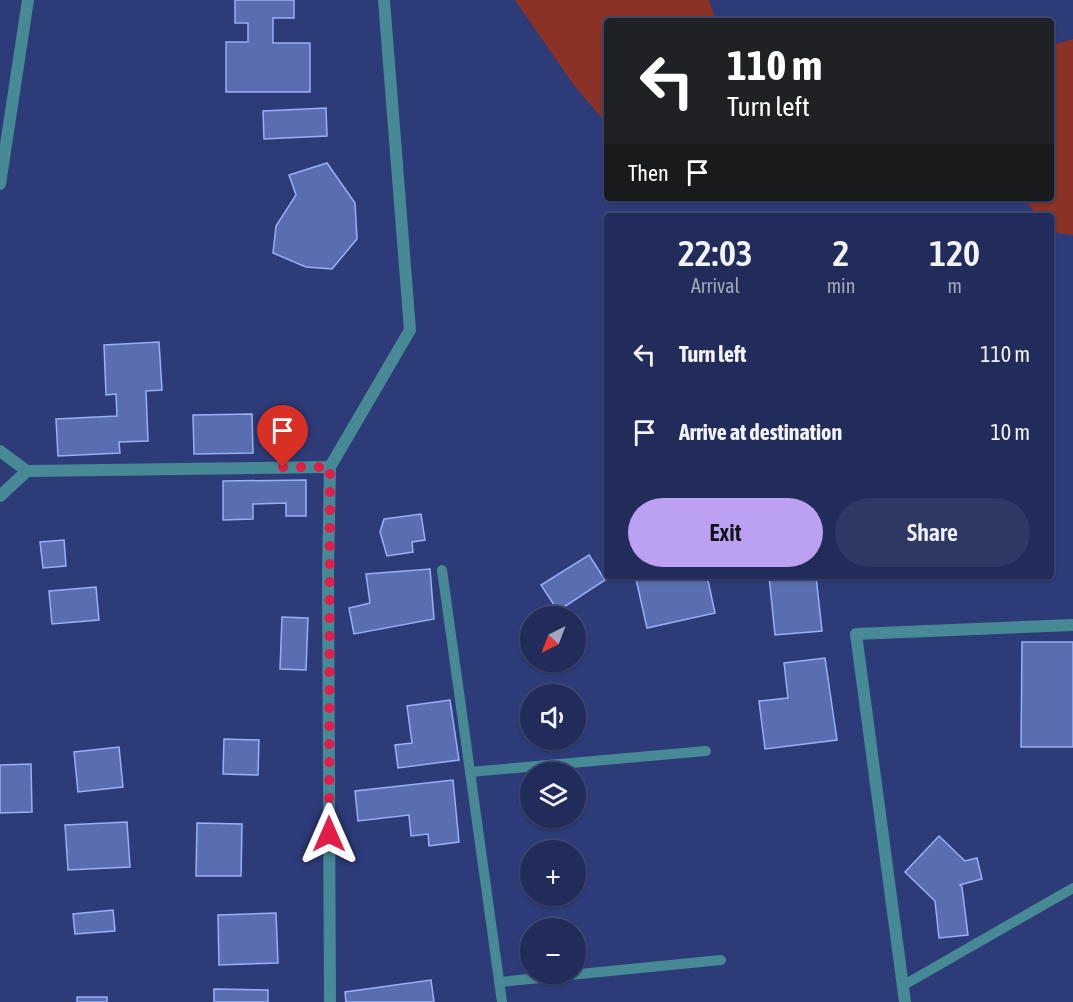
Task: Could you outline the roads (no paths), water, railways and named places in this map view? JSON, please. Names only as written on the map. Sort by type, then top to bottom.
[{"type":"street","points":[[0,184],[28,0]]},
{"type":"street","points":[[330,1002],[328,571],[330,467],[410,330],[384,0]]},
{"type":"street","points":[[0,451],[27,471],[330,467]]},
{"type":"street","points":[[0,496],[27,471]]},
{"type":"street","points":[[904,1002],[904,985],[856,634],[1073,625]]},
{"type":"lane","points":[[442,570],[502,1002]]},
{"type":"lane","points":[[470,772],[706,751]]},
{"type":"lane","points":[[904,985],[1073,888]]},
{"type":"lane","points":[[499,982],[721,960]]}]
